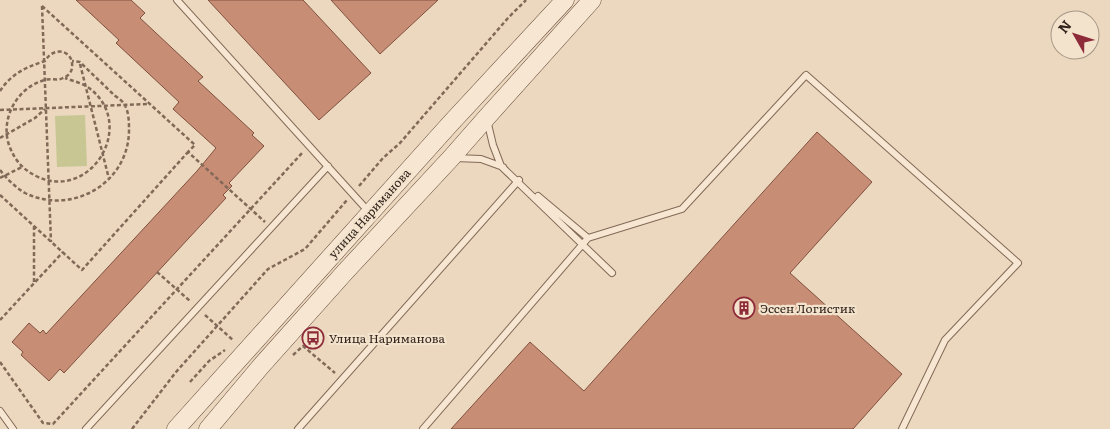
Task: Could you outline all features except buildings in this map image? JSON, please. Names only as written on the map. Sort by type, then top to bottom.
[{"type":"main road","name":"улица Нариманова","points":[[176,429],[450,124],[565,0]]},
{"type":"main road","name":"улица Нариманова","points":[[208,429],[332,286],[451,158],[592,0]]},
{"type":"lane","points":[[177,0],[370,213]]},
{"type":"lane","points":[[423,429],[588,238],[682,209],[806,75],[1018,263],[945,340],[902,429]]},
{"type":"lane","points":[[487,117],[493,145],[502,166],[612,273]]},
{"type":"lane","points":[[451,158],[481,158],[502,166],[588,238]]},
{"type":"lane","points":[[86,429],[328,166]]},
{"type":"lane","points":[[298,429],[519,180]]},
{"type":"lane","points":[[0,410],[13,429]]},
{"type":"path","points":[[132,429],[176,372],[268,269],[306,249],[383,158],[400,143],[508,18],[526,0]]},
{"type":"path","points":[[0,195],[51,242],[63,252],[82,270],[195,145],[42,6],[51,242]]},
{"type":"path","points":[[0,91],[13,76],[28,66],[45,61],[52,52],[64,52],[69,56],[72,61],[70,74],[59,80],[45,80],[33,85],[22,93],[8,115],[6,128],[12,154],[22,167],[42,179],[68,180],[80,176],[100,160],[106,148],[109,122],[103,106],[89,88],[65,78]]},
{"type":"path","points":[[0,170],[10,182],[24,192],[40,198],[57,201],[75,199],[91,193],[105,183],[116,170],[124,155],[129,139],[129,121],[125,105],[80,62],[72,61]]},
{"type":"path","points":[[80,62],[109,179]]},
{"type":"path","points":[[0,110],[150,104]]},
{"type":"path","points":[[0,138],[35,118],[46,108]]},
{"type":"path","points":[[0,362],[43,423],[53,424],[309,146]]},
{"type":"path","points":[[188,152],[271,228]]},
{"type":"path","points":[[0,178],[22,167]]},
{"type":"path","points":[[34,226],[34,284]]},
{"type":"path","points":[[0,320],[63,252]]},
{"type":"path","points":[[290,358],[303,346],[342,378]]},
{"type":"path","points":[[190,382],[209,361],[229,347]]},
{"type":"shaded area","points":[[85,115],[87,166],[57,167],[55,116]]},
{"type":"place","name":"Эссен Логистик","points":[[744,308]]},
{"type":"place","name":"Улица Нариманова","points":[[313,338]]}]
